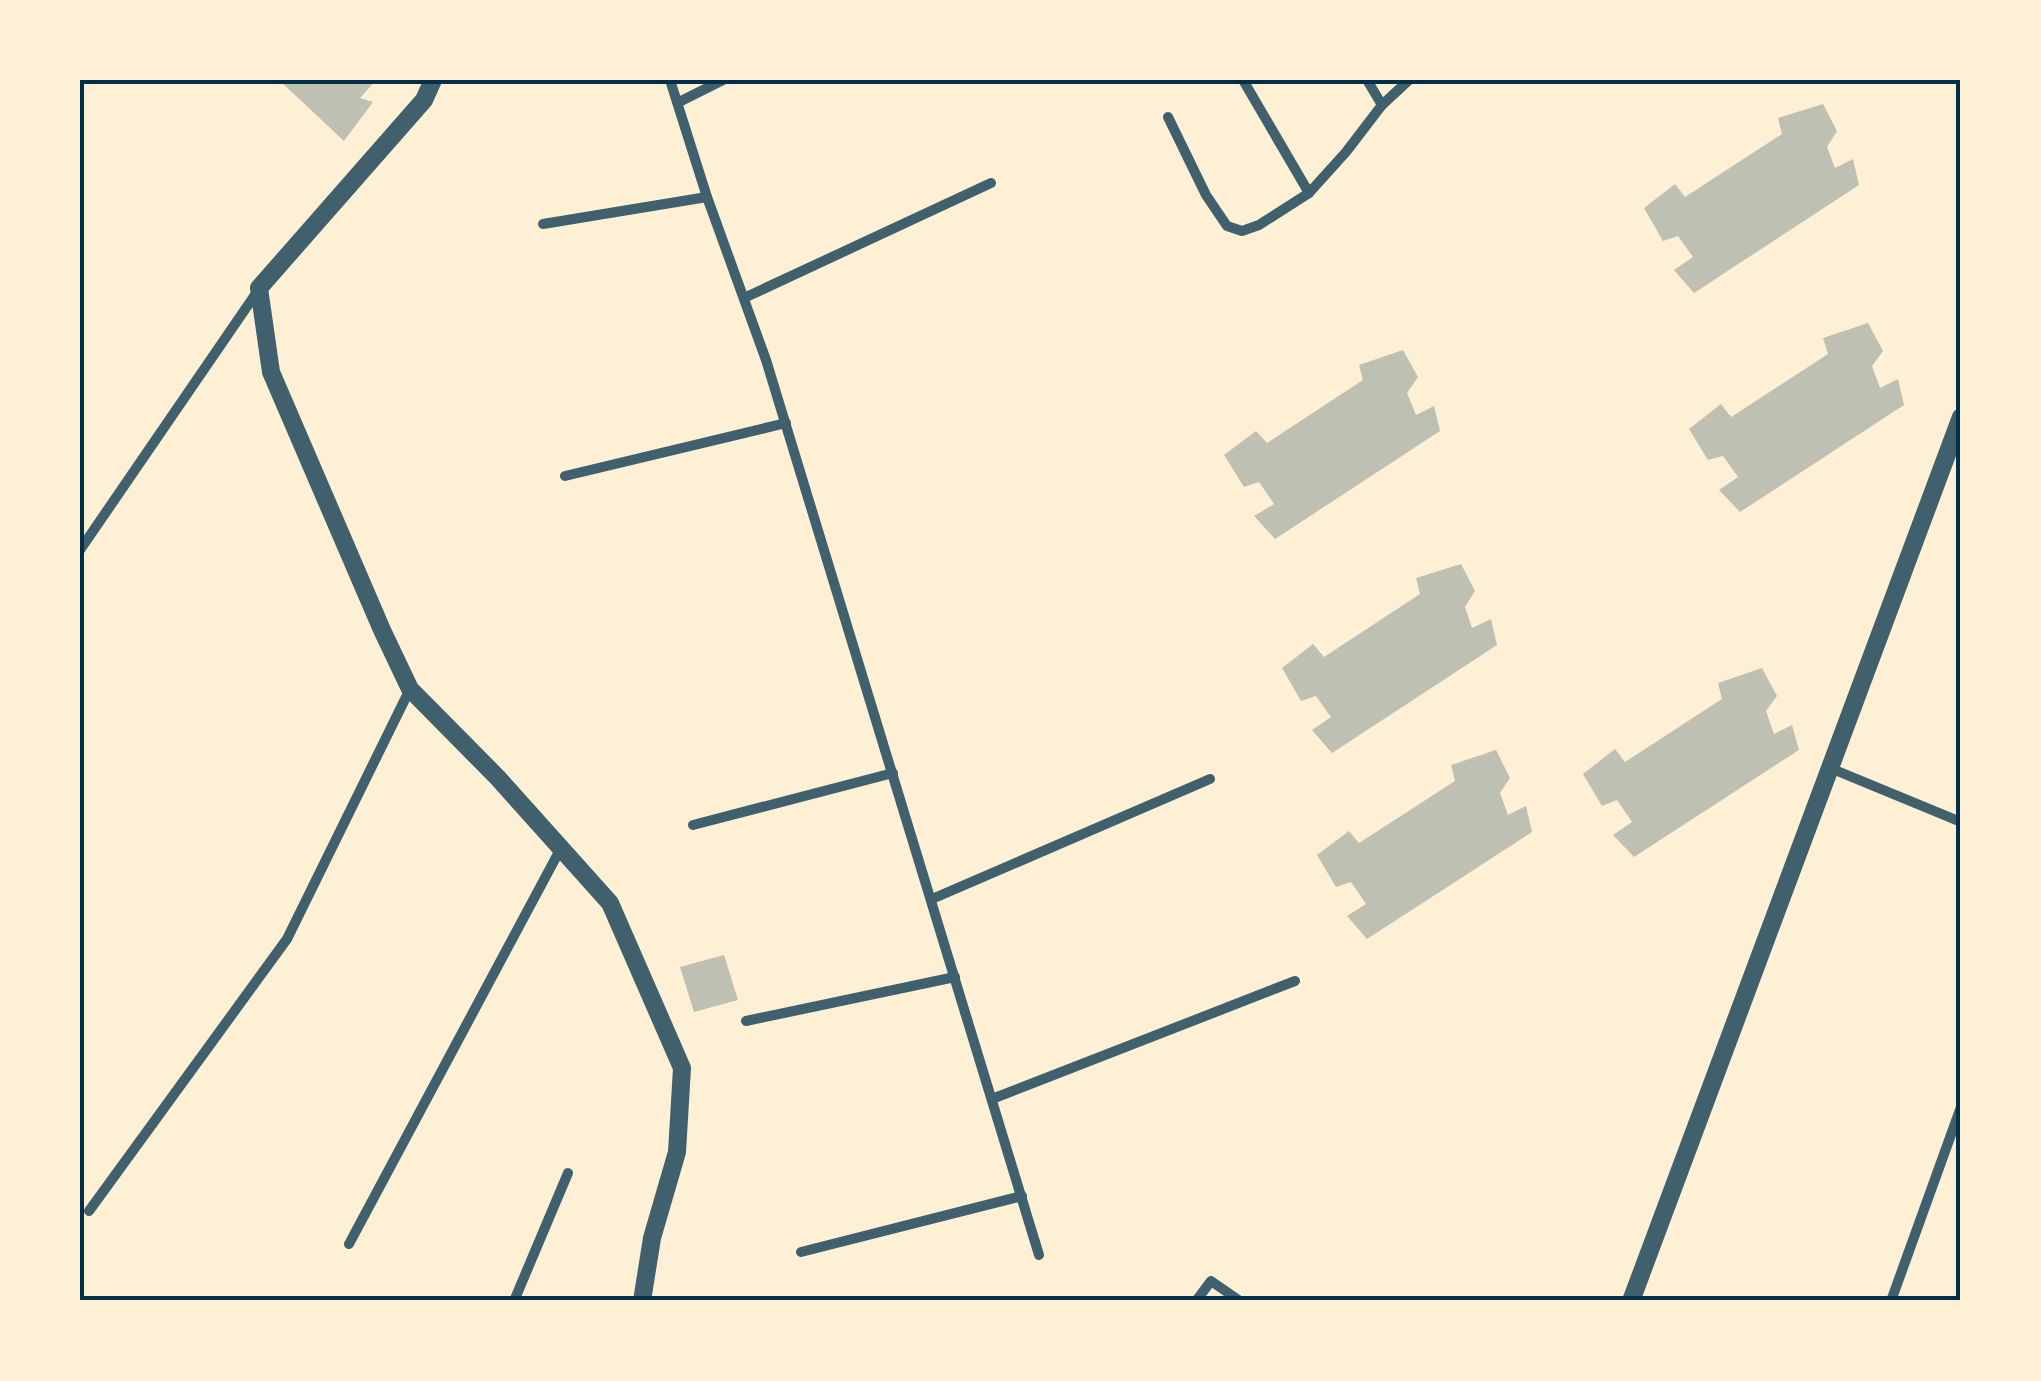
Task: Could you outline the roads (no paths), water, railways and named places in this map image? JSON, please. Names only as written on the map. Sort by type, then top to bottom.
[{"type":"street","points":[[80,550],[260,288],[424,100],[433,80]]},
{"type":"street","points":[[670,80],[786,423],[1039,1255]]},
{"type":"street","points":[[678,102],[723,80]]},
{"type":"street","points":[[1243,80],[1310,194]]},
{"type":"street","points":[[1367,80],[1382,104]]},
{"type":"street","points":[[1168,116],[1206,195],[1227,226],[1242,230],[1259,226],[1310,194],[1382,104],[1409,80]]},
{"type":"street","points":[[744,298],[992,183]]},
{"type":"street","points":[[543,224],[707,197]]},
{"type":"street","points":[[260,288],[271,372],[410,689],[498,778],[610,903],[682,1068],[677,1152],[652,1238],[642,1301]]},
{"type":"street","points":[[1631,1301],[1961,417]]},
{"type":"street","points":[[565,476],[786,423]]},
{"type":"street","points":[[88,1211],[287,938],[410,689]]},
{"type":"street","points":[[1830,768],[1961,822]]},
{"type":"street","points":[[694,825],[892,773]]},
{"type":"street","points":[[932,898],[1210,779]]},
{"type":"street","points":[[349,1244],[561,848]]},
{"type":"street","points":[[746,1022],[955,977]]},
{"type":"street","points":[[992,1099],[1295,981]]},
{"type":"street","points":[[1891,1301],[1961,1108]]},
{"type":"street","points":[[514,1301],[568,1174]]},
{"type":"street","points":[[801,1252],[1022,1196]]},
{"type":"street","points":[[1196,1301],[1211,1281],[1240,1301]]}]
